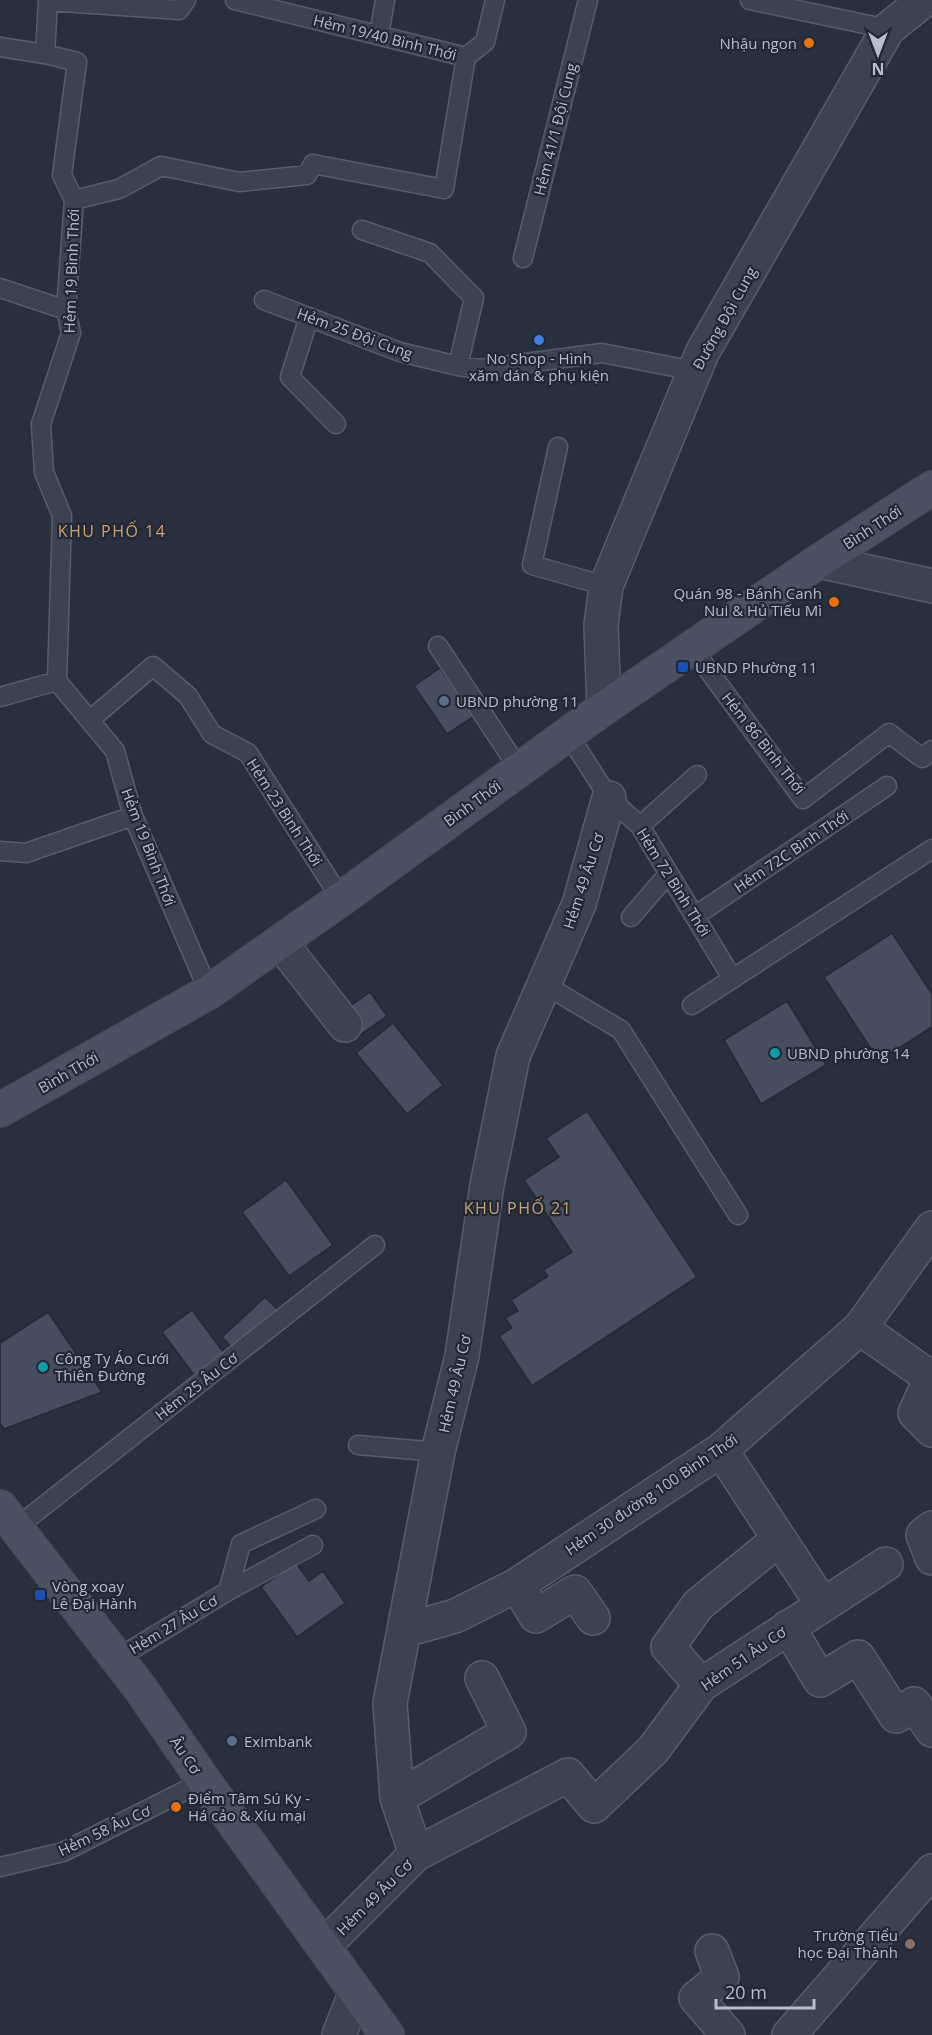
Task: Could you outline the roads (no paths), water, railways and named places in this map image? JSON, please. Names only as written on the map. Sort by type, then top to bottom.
[{"type":"main road","name":"Bình Thới","points":[[2,1110],[208,992],[341,899],[604,708],[819,561],[932,488]]},
{"type":"main road","name":"Âu Cơ","points":[[8,1517],[118,1658],[324,1946],[355,1994],[387,2035]]},
{"type":"street","name":"Đường Đội Cung","points":[[604,708],[601,625],[606,586],[702,353],[888,29],[924,0]]},
{"type":"street","points":[[819,561],[932,586]]},
{"type":"street","name":"Hẻm 49 Âu Cơ","points":[[324,1946],[416,1854],[397,1798],[390,1703],[438,1452],[462,1356],[487,1185],[513,1056],[579,904],[609,798]]},
{"type":"street","points":[[280,942],[345,1025]]},
{"type":"street","name":"Hẻm 30 đường 100 Bình Thới","points":[[405,1630],[455,1616],[517,1585],[721,1450],[860,1328],[932,1228]]},
{"type":"street","points":[[860,1328],[931,1378],[915,1413],[932,1430]]},
{"type":"street","points":[[721,1450],[822,1604]]},
{"type":"street","points":[[932,1528],[923,1535],[932,1558]]},
{"type":"street","points":[[701,1685],[668,1647],[698,1605],[778,1539]]},
{"type":"street","name":"Hẻm 51 Âu Cơ","points":[[416,1854],[568,1775],[594,1806],[653,1750],[701,1685],[886,1564]]},
{"type":"street","points":[[517,1585],[536,1616],[575,1592],[593,1618]]},
{"type":"street","points":[[788,1627],[820,1680],[858,1657],[896,1716],[914,1704],[932,1730]]},
{"type":"street","points":[[397,1798],[509,1732],[482,1678]]},
{"type":"street","points":[[789,2035],[932,1871]]},
{"type":"street","points":[[712,1951],[722,1977],[696,1998],[728,2035]]},
{"type":"street","points":[[339,2035],[355,1994]]},
{"type":"lane","points":[[0,47],[45,54],[48,1],[117,3],[179,10],[186,0]]},
{"type":"lane","name":"Hẻm 19/40 Bình Thới","points":[[235,0],[287,6],[379,35],[466,57]]},
{"type":"lane","points":[[379,35],[385,0]]},
{"type":"lane","points":[[74,200],[119,189],[161,166],[239,182],[307,175],[313,164],[444,189],[466,57],[485,42],[495,0]]},
{"type":"lane","name":"Hẻm 41/1 Đội Cung","points":[[522,258],[588,0]]},
{"type":"lane","points":[[750,0],[888,29]]},
{"type":"lane","name":"Hẻm 19 Bình Thới","points":[[45,54],[76,62],[62,175],[74,200],[66,310],[71,333],[41,424],[44,472],[62,516],[57,681],[115,751],[134,816],[208,992]]},
{"type":"lane","points":[[362,230],[430,254],[474,298],[458,366]]},
{"type":"lane","points":[[0,288],[66,310]]},
{"type":"lane","name":"Hẻm 25 Đội Cung","points":[[264,300],[400,352],[458,366],[480,369],[602,353],[695,371]]},
{"type":"lane","points":[[309,317],[290,377],[336,424]]},
{"type":"lane","points":[[558,447],[532,565],[606,586]]},
{"type":"lane","points":[[438,646],[519,769]]},
{"type":"lane","name":"Hẻm 86 Bình Thới","points":[[692,648],[803,799],[888,733],[922,758],[932,750]]},
{"type":"lane","name":"Hẻm 23 Bình Thới","points":[[90,720],[153,666],[188,696],[212,734],[248,753],[341,899]]},
{"type":"lane","points":[[0,696],[57,681]]},
{"type":"lane","name":"Hẻm 72 Bình Thới","points":[[568,734],[609,798],[639,826],[732,978]]},
{"type":"lane","points":[[639,826],[698,775]]},
{"type":"lane","name":"Hẻm 72C Bình Thới","points":[[695,916],[887,786]]},
{"type":"lane","points":[[0,851],[26,853],[134,816]]},
{"type":"lane","points":[[692,1005],[932,849]]},
{"type":"lane","points":[[631,917],[668,874]]},
{"type":"lane","points":[[544,985],[621,1030],[738,1215]]},
{"type":"lane","name":"Hẻm 25 Âu Cơ","points":[[8,1517],[375,1245]]},
{"type":"lane","points":[[358,1445],[438,1452]]},
{"type":"lane","name":"Hẻm 27 Âu Cơ","points":[[228,1591],[241,1544],[316,1509]]},
{"type":"lane","name":"Hẻm 27 Âu Cơ","points":[[118,1658],[228,1591],[313,1545]]},
{"type":"lane","name":"Hẻm 58 Âu Cơ","points":[[0,1867],[63,1852],[204,1781]]},
{"type":"place","name":"Nhậu ngon","points":[[809,43]]},
{"type":"place","name":"No Shop - Hình xăm dán & phụ kiện","points":[[539,340]]},
{"type":"place","name":"Quán 98 - Bánh Canh Nui & Hủ Tiếu Mì","points":[[834,602]]},
{"type":"place","name":"UBND Phường 11","points":[[683,667]]},
{"type":"place","name":"UBND phường 11","points":[[444,701]]},
{"type":"place","name":"UBND phường 14","points":[[775,1053]]},
{"type":"place","name":"Công Ty Áo Cưới Thiên Đường","points":[[43,1367]]},
{"type":"place","name":"Vòng xoay Lê Đại Hành","points":[[40,1595]]},
{"type":"place","name":"Eximbank","points":[[232,1741]]},
{"type":"place","name":"Điểm Tâm Sú Ky - Há cảo & Xíu mại","points":[[176,1807]]},
{"type":"place","name":"Trường Tiểu học Đại Thành","points":[[910,1944]]},
{"type":"district","name":"KHU PHỐ 14","points":[[112,531]]},
{"type":"district","name":"KHU PHỐ 21","points":[[518,1208]]}]
